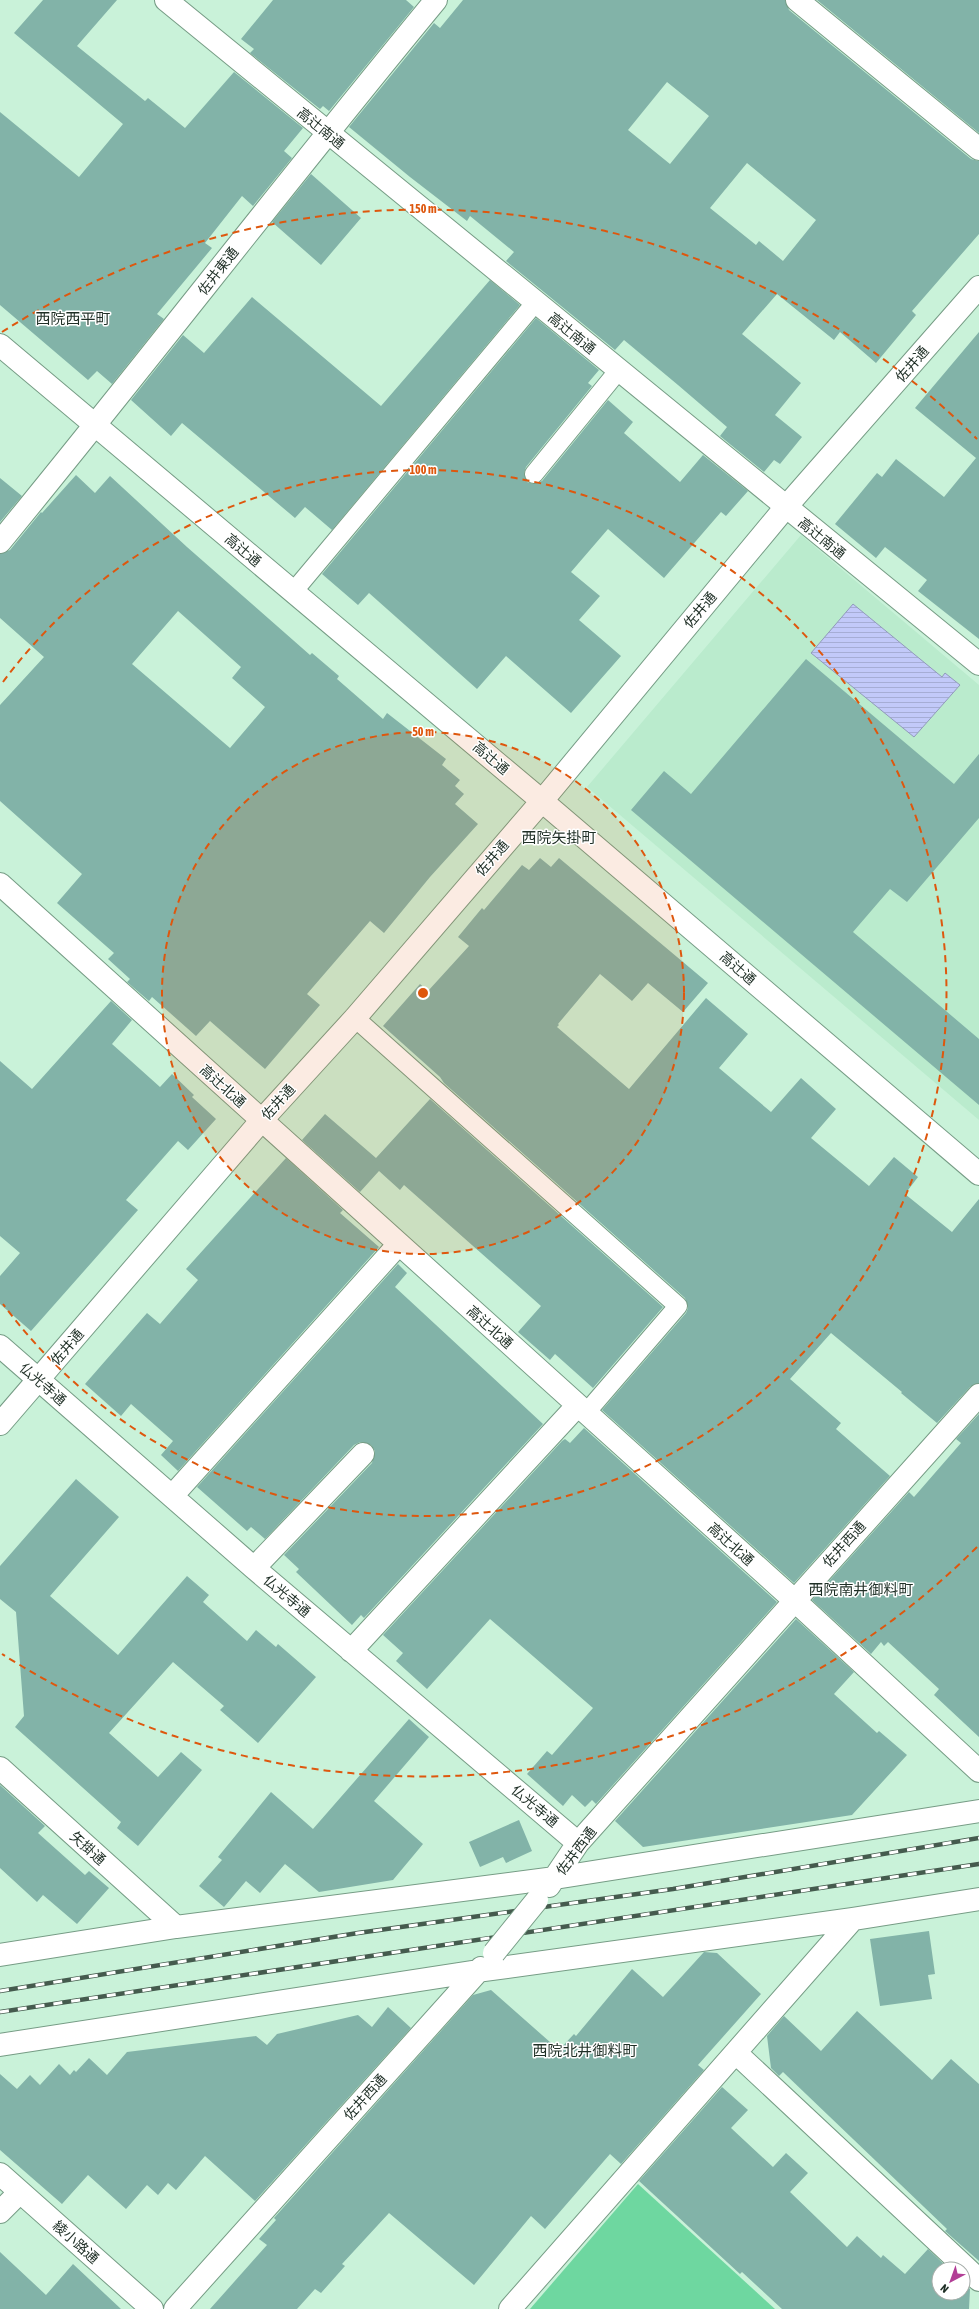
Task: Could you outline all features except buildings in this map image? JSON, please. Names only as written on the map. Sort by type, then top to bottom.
[{"type":"street","name":"高辻南通","points":[[166,0],[618,371],[979,664]]},
{"type":"street","name":"佐井東通","points":[[0,542],[96,426],[327,132],[436,0]]},
{"type":"street","points":[[797,0],[979,149]]},
{"type":"street","name":"佐井通","points":[[0,1424],[261,1121],[355,1018],[542,801],[786,508],[979,287]]},
{"type":"street","name":"高辻通","points":[[0,345],[542,801],[979,1174]]},
{"type":"street","name":"高辻北通","points":[[0,884],[398,1245],[794,1600],[979,1771]]},
{"type":"street","points":[[173,1495],[398,1245]]},
{"type":"street","name":"仏光寺通","points":[[0,1346],[173,1495],[254,1568],[578,1843]]},
{"type":"street","name":"佐井西通","points":[[175,2309],[494,1953],[555,1878],[578,1843],[979,1395]]},
{"type":"street","points":[[351,1651],[581,1410]]},
{"type":"street","points":[[254,1568],[363,1454]]},
{"type":"street","name":"矢掛通","points":[[0,1768],[176,1927]]},
{"type":"street","points":[[0,1955],[176,1927],[555,1878],[979,1811]]},
{"type":"street","points":[[0,2045],[478,1971],[853,1919],[979,1899]]},
{"type":"street","points":[[510,2309],[853,1919]]},
{"type":"street","points":[[736,2053],[979,2280]]},
{"type":"street","name":"綾小路通","points":[[0,2174],[152,2309]]},
{"type":"street","points":[[0,2212],[20,2192]]},
{"type":"lane","points":[[293,592],[535,303]]},
{"type":"lane","points":[[534,474],[618,371]]},
{"type":"lane","points":[[355,1018],[678,1306],[581,1410]]},
{"type":"shaded area","points":[[801,535],[979,685],[979,1120],[587,787]]},
{"type":"green space","points":[[638,2184],[775,2309],[530,2309]]},
{"type":"water","points":[[853,604],[942,677],[945,673],[960,685],[914,737],[811,653]]},
{"type":"railway","points":[[0,1991],[358,1933],[673,1889],[979,1838]]},
{"type":"railway","points":[[0,2012],[979,1864]]},
{"type":"district","name":"西院西平町","points":[[73,319]]},
{"type":"district","name":"西院矢掛町","points":[[559,838]]},
{"type":"district","name":"西院南井御料町","points":[[861,1590]]},
{"type":"district","name":"西院北井御料町","points":[[585,2051]]}]
